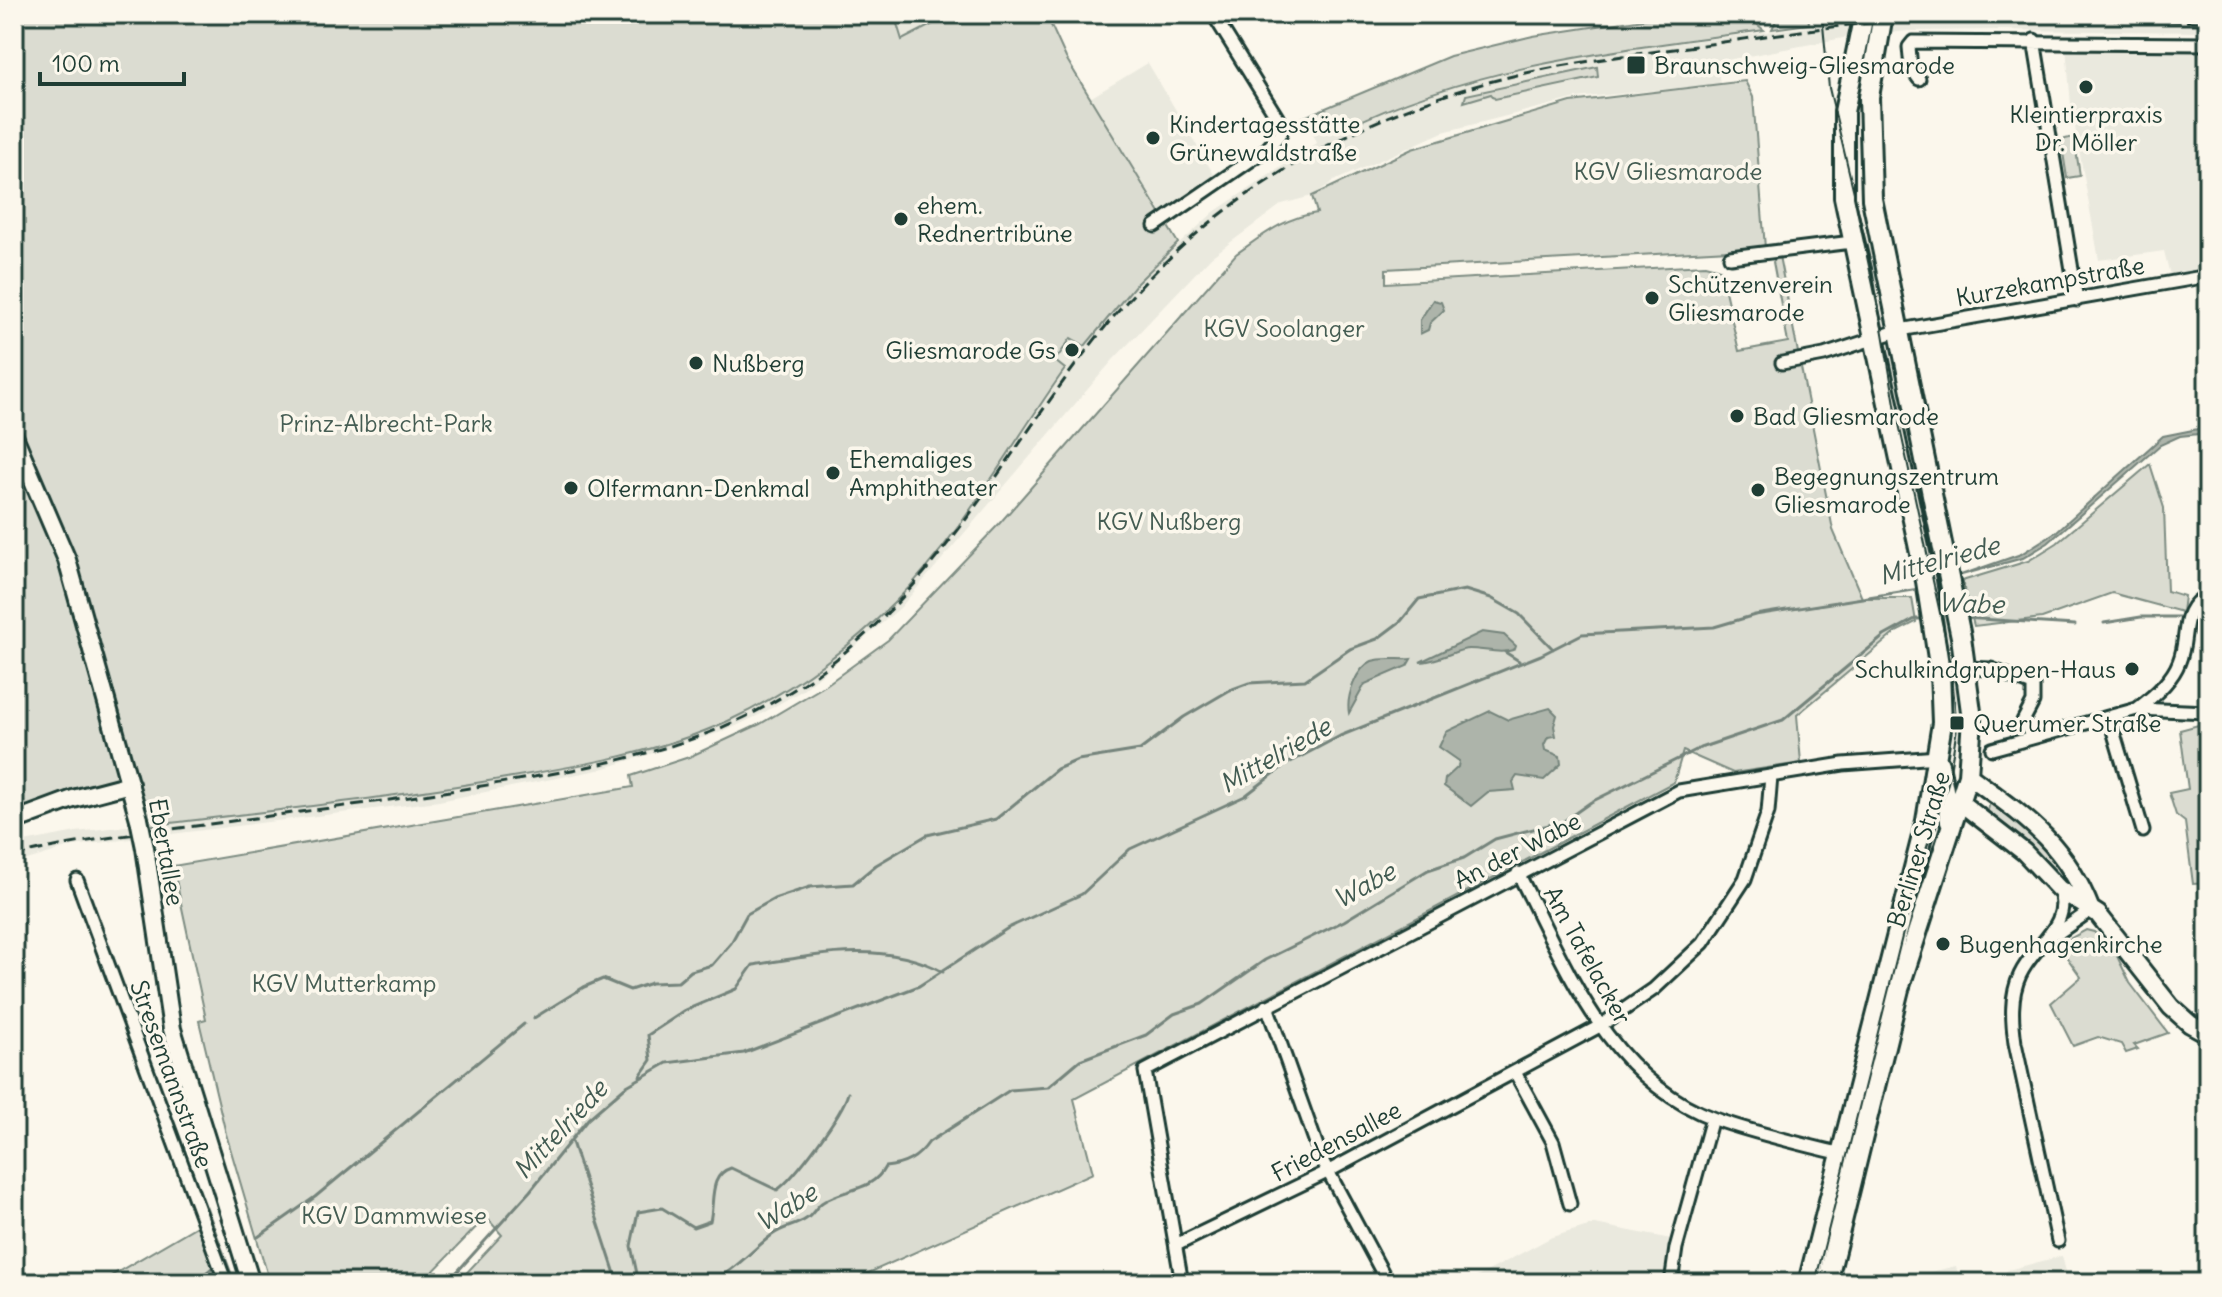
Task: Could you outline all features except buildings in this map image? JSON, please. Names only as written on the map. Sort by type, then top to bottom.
[{"type":"main road","name":"Berliner Straße","points":[[1808,1283],[1838,1153],[1943,759],[1943,707],[1926,581],[1844,197],[1841,145],[1851,67],[1864,14]]},
{"type":"main road","name":"Berliner Straße","points":[[1827,1283],[1899,989],[1961,803],[1972,740],[1966,668],[1872,199],[1868,162],[1870,87],[1883,14]]},
{"type":"main road","name":"Ebertallee","points":[[14,436],[67,560],[130,784],[145,848],[172,1029],[251,1283]]},
{"type":"main road","points":[[1943,759],[1959,755],[1972,740]]},
{"type":"main road","points":[[1943,759],[2033,821],[2080,881],[2091,910]]},
{"type":"main road","points":[[1943,759],[1950,833]]},
{"type":"main road","points":[[1929,803],[1947,787],[1968,775]]},
{"type":"main road","points":[[14,821],[73,799],[130,784]]},
{"type":"main road","points":[[1947,787],[1961,803],[2024,852],[2059,889],[2098,914],[2171,1007],[2190,1024],[2208,1034]]},
{"type":"street","points":[[1155,226],[1267,149],[1281,133],[1280,122],[1213,14]]},
{"type":"street","points":[[1919,79],[1911,68],[1909,47],[1913,42],[2034,40],[2208,44]]},
{"type":"street","points":[[2034,40],[2077,300]]},
{"type":"street","points":[[1730,257],[1852,242]]},
{"type":"street","name":"Kurzekampstraße","points":[[1900,330],[2208,276]]},
{"type":"street","points":[[1782,363],[1824,355],[1900,330]]},
{"type":"street","points":[[2137,709],[2155,695],[2179,662],[2184,625],[2191,609],[2208,595]]},
{"type":"street","points":[[1966,668],[1991,669],[2033,685],[2033,702],[2023,721],[2032,737]]},
{"type":"street","points":[[1992,749],[2137,709],[2208,712]]},
{"type":"street","points":[[2109,717],[2143,831]]},
{"type":"street","name":"An der Wabe","points":[[1176,1245],[1145,1071],[1679,791],[1854,763],[1943,759]]},
{"type":"street","name":"Friedensallee","points":[[1176,1245],[1327,1172],[1600,1026],[1681,967],[1727,911],[1745,879],[1768,812],[1771,776]]},
{"type":"street","name":"Am Tafelacker","points":[[1518,873],[1600,1026],[1619,1053],[1652,1082],[1712,1118],[1838,1153]]},
{"type":"street","name":"Stresemannstraße","points":[[77,880],[226,1283]]},
{"type":"street","points":[[2058,1241],[2012,1026],[2018,978],[2065,910],[2059,889]]},
{"type":"street","points":[[2062,918],[2077,910],[2091,910]]},
{"type":"street","points":[[2050,934],[2069,927],[2091,910]]},
{"type":"street","points":[[1267,1006],[1327,1172],[1388,1283]]},
{"type":"street","points":[[1515,1072],[1553,1142],[1570,1204]]},
{"type":"street","points":[[1671,1283],[1676,1248],[1712,1118]]},
{"type":"street","points":[[1176,1245],[1182,1283]]},
{"type":"shaded area","points":[[894,14],[952,14],[904,51]]},
{"type":"shaded area","points":[[1908,14],[2208,19],[2208,32],[1908,31],[1843,38],[1717,62],[1720,84],[1577,98],[1443,132],[1334,181],[1312,196],[1282,204],[1211,257],[1112,361],[900,608],[803,690],[763,713],[728,730],[598,770],[439,801],[73,846],[14,864],[14,844],[76,832],[433,790],[558,769],[664,744],[724,723],[798,683],[894,602],[939,551],[1065,369],[1055,362],[1072,338],[1085,345],[1136,284],[1214,212],[1317,143],[1311,130],[1338,117],[1345,129],[1418,96],[1510,69],[1608,52]]},
{"type":"shaded area","points":[[2066,47],[2208,50],[2208,330],[2194,284],[2173,287],[2164,251],[2099,260],[2071,105]]},
{"type":"shaded area","name":"Kindertagesstätte Grünewaldstraße","points":[[1148,63],[1216,178],[1157,214],[1090,98]]},
{"type":"shaded area","points":[[1433,300],[1441,302],[1444,310],[1430,323],[1428,330],[1420,334],[1420,320]]},
{"type":"shaded area","points":[[2208,427],[2208,433],[2180,436],[2160,445],[2048,543],[2023,558],[1958,576],[2021,554],[2057,531],[2163,436]]},
{"type":"shaded area","points":[[1482,632],[1504,635],[1516,646],[1515,649],[1499,652],[1464,650],[1420,662]]},
{"type":"shaded area","points":[[1381,659],[1411,659],[1407,666],[1365,684],[1349,713],[1353,684],[1366,665]]},
{"type":"shaded area","points":[[1550,708],[1557,715],[1554,726],[1556,736],[1548,737],[1544,745],[1545,750],[1560,756],[1561,764],[1544,780],[1517,776],[1513,782],[1515,790],[1488,792],[1471,806],[1444,786],[1445,779],[1458,767],[1459,761],[1439,747],[1446,732],[1490,711],[1508,720]]},
{"type":"shaded area","points":[[1595,1224],[1671,1239],[1663,1283],[1466,1283],[1552,1237]]},
{"type":"shaded area","points":[[2062,1256],[2069,1283],[1993,1283],[2008,1270]]},
{"type":"shaded area","points":[[1956,1266],[1960,1283],[1889,1282]]},
{"type":"green space","name":"Prinz-Albrecht-Park","points":[[14,14],[894,14],[902,40],[943,19],[943,14],[1046,14],[1066,58],[1178,243],[1136,284],[1085,346],[1071,338],[1055,361],[1065,369],[942,549],[919,577],[857,638],[816,669],[751,710],[702,732],[649,749],[467,785],[147,826],[136,780],[14,818]]},
{"type":"green space","points":[[1676,14],[1711,14],[1712,20],[1747,16],[1764,30],[1603,53],[1497,74],[1394,107],[1344,129],[1338,117],[1311,130],[1297,120],[1450,56],[1533,36]]},
{"type":"green space","points":[[1779,14],[1808,14],[1809,24],[1772,29]]},
{"type":"green space","points":[[1597,67],[1598,77],[1495,99],[1491,94],[1464,102],[1466,95]]},
{"type":"green space","points":[[1745,81],[1753,97],[1765,248],[1386,269],[1386,283],[1705,265],[1720,269],[1739,351],[1788,342],[1773,262],[1779,256],[1833,530],[1862,598],[1912,598],[1916,622],[1896,632],[1797,715],[1801,763],[1733,773],[1683,751],[1674,782],[1074,1099],[1093,1173],[846,1283],[457,1283],[502,1235],[486,1217],[422,1283],[270,1283],[226,1134],[199,1021],[206,1019],[173,866],[633,787],[631,776],[689,757],[760,724],[826,685],[888,640],[999,524],[1236,254],[1284,223],[1317,213],[1312,196],[1412,149],[1571,102]]},
{"type":"green space","points":[[2074,137],[2080,176],[2067,178],[2061,140]]},
{"type":"green space","points":[[2150,464],[2164,508],[2167,591],[2184,596],[2182,612],[2112,593],[2042,618],[1974,626],[1962,581],[2028,561],[2057,543]]},
{"type":"green space","points":[[2208,725],[2208,883],[2193,884],[2185,822],[2176,815],[2169,793],[2188,789],[2180,730]]},
{"type":"green space","points":[[1991,798],[2027,825],[2077,889],[2070,892],[2041,856],[1987,814]]},
{"type":"green space","points":[[2086,930],[2094,932],[2115,952],[2130,983],[2168,1033],[2134,1045],[2138,1049],[2126,1053],[2121,1044],[2098,1037],[2073,1046],[2051,1003],[2081,977],[2058,945]]},
{"type":"green space","points":[[207,1208],[235,1283],[99,1283],[200,1224]]},
{"type":"waterway","name":"Mittelriede","points":[[447,1283],[530,1191],[588,1119],[625,1087],[667,1063],[744,1053],[919,986],[1008,928],[1082,894],[1130,849],[1245,796],[1285,765],[1340,736],[1541,655],[1582,634],[1714,627],[1755,615],[1919,589]]},
{"type":"waterway","points":[[534,1018],[603,979],[630,990],[651,983],[678,982],[691,971],[712,965],[731,943],[747,914],[774,899],[810,887],[853,884],[876,865],[927,835],[996,819],[1057,769],[1078,760],[1140,750],[1184,717],[1230,690],[1249,683],[1305,680],[1350,649],[1377,639],[1401,621],[1419,599],[1465,590],[1491,598],[1519,614],[1553,649]]},
{"type":"waterway","name":"Wabe","points":[[2104,623],[2141,617],[2183,617]]},
{"type":"waterway","name":"Wabe","points":[[2191,617],[2208,617]]},
{"type":"waterway","name":"Wabe","points":[[1964,618],[2075,625]]},
{"type":"waterway","name":"Wabe","points":[[710,1283],[735,1267],[776,1232],[808,1217],[823,1202],[873,1181],[885,1167],[910,1160],[929,1142],[1010,1090],[1048,1087],[1080,1060],[1146,1035],[1174,1014],[1202,1004],[1265,960],[1344,921],[1428,870],[1464,858],[1495,839],[1564,821],[1591,802],[1700,748],[1783,720],[1884,636],[1915,619],[1924,619]]},
{"type":"waterway","points":[[1505,652],[1519,661]]},
{"type":"waterway","points":[[640,1076],[651,1060],[648,1035],[686,1010],[736,989],[753,965],[825,954],[874,953],[921,962],[943,972]]},
{"type":"waterway","points":[[258,1237],[315,1197],[524,1024]]},
{"type":"waterway","points":[[639,1283],[631,1246],[638,1212],[662,1208],[693,1227],[710,1221],[716,1183],[731,1168],[777,1190],[817,1145],[848,1093]]},
{"type":"waterway","points":[[572,1142],[618,1283]]},
{"type":"waterway","points":[[194,1283],[212,1268]]},
{"type":"tram line","points":[[1815,1283],[1917,877],[1948,783],[1957,728],[1951,664],[1896,410],[1872,268],[1829,88],[1822,14]]},
{"type":"railway","points":[[14,856],[112,837],[440,792],[581,768],[644,754],[707,734],[766,706],[824,669],[874,627],[917,580],[957,531],[1069,374],[1110,321],[1151,276],[1195,235],[1243,198],[1293,165],[1401,111],[1458,91],[1559,66],[1854,24],[1984,18],[2208,22]]},
{"type":"place","name":"Braunschweig-Gliesmarode","points":[[1636,65]]},
{"type":"place","name":"Kleintierpraxis Dr. Möller","points":[[2086,87]]},
{"type":"place","name":"Kindertagesstätte Grünewaldstraße","points":[[1153,138]]},
{"type":"place","name":"ehem. Rednertribüne","points":[[901,219]]},
{"type":"place","name":"Schützenverein Gliesmarode","points":[[1652,298]]},
{"type":"place","name":"Gliesmarode Gs","points":[[1072,350]]},
{"type":"place","name":"Nußberg","points":[[696,363]]},
{"type":"place","name":"Bad Gliesmarode","points":[[1737,416]]},
{"type":"place","name":"Ehemaliges Amphitheater","points":[[833,473]]},
{"type":"place","name":"Olfermann-Denkmal","points":[[571,488]]},
{"type":"place","name":"Begegnungszentrum Gliesmarode","points":[[1758,490]]},
{"type":"place","name":"Schulkindgruppen-Haus","points":[[2132,669]]},
{"type":"place","name":"Querumer Straße","points":[[1957,723]]},
{"type":"place","name":"Bugenhagenkirche","points":[[1943,944]]},
{"type":"park label","name":"KGV Gliesmarode","points":[[1668,171]]},
{"type":"park label","name":"KGV Soolanger","points":[[1284,328]]},
{"type":"park label","name":"KGV Nußberg","points":[[1169,521]]},
{"type":"park label","name":"KGV Mutterkamp","points":[[344,983]]},
{"type":"park label","name":"KGV Dammwiese","points":[[394,1215]]}]
